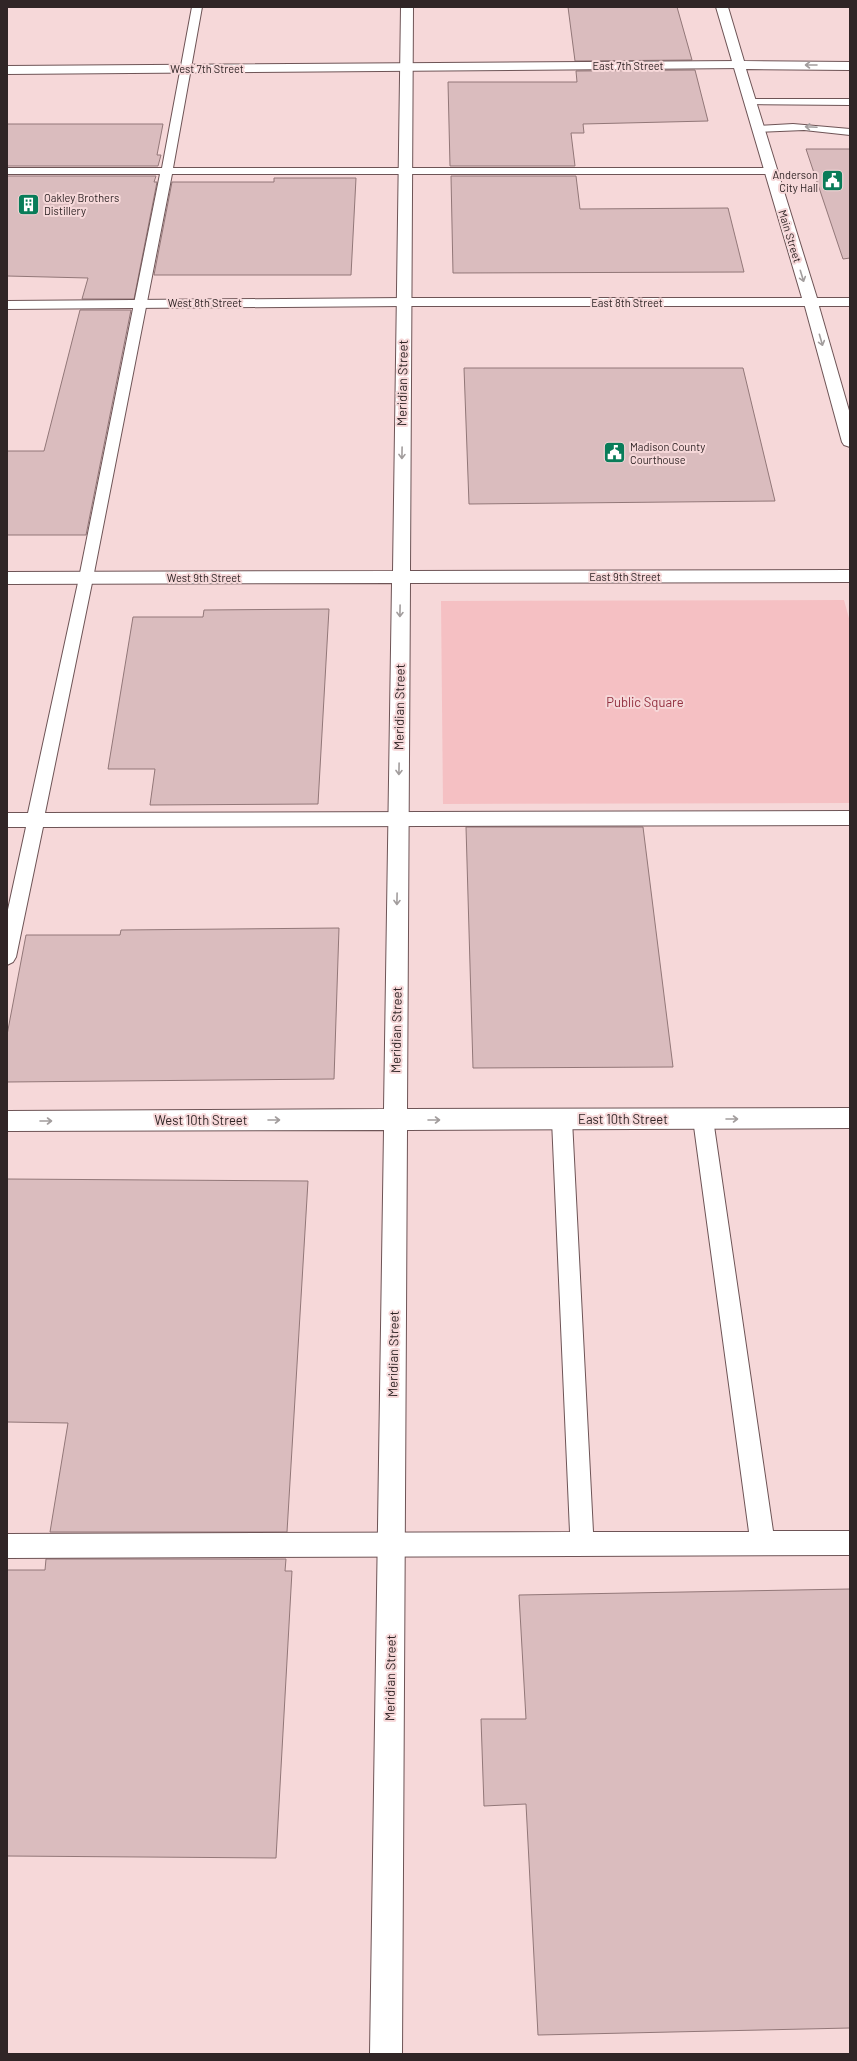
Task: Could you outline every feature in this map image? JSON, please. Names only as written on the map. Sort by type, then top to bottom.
[{"type":"street","name":"Meridian Street","points":[[386,2054],[407,7]]},
{"type":"street","name":"Main Street","points":[[722,7],[850,442]]},
{"type":"street","name":"East 7th Street","points":[[407,67],[739,65],[850,66]]},
{"type":"street","name":"West 7th Street","points":[[7,70],[407,67]]},
{"type":"street","name":"West 8th Street","points":[[7,305],[403,302]]},
{"type":"street","name":"East 8th Street","points":[[403,302],[850,302]]},
{"type":"street","name":"East 9th Street","points":[[401,577],[850,576]]},
{"type":"street","name":"West 9th Street","points":[[7,578],[401,577]]},
{"type":"street","name":"East 10th Street","points":[[395,1120],[850,1118]]},
{"type":"street","name":"West 10th Street","points":[[7,1121],[395,1120]]},
{"type":"lane","points":[[7,957],[37,820],[86,578],[139,304],[187,69],[197,7]]},
{"type":"lane","points":[[750,102],[850,102]]},
{"type":"lane","points":[[758,129],[791,126],[827,127],[850,132]]},
{"type":"lane","points":[[7,171],[770,171]]},
{"type":"lane","points":[[7,820],[850,818]]},
{"type":"lane","points":[[703,1119],[763,1544]]},
{"type":"lane","points":[[562,1120],[582,1544]]},
{"type":"lane","points":[[7,1546],[850,1543]]},
{"type":"green space","name":"Public Square","points":[[844,600],[850,622],[850,803],[443,804],[441,601]]},
{"type":"building","points":[[568,7],[677,7],[692,60],[575,61]]},
{"type":"building","points":[[695,70],[708,121],[583,124],[584,133],[571,133],[575,166],[450,166],[448,82],[577,82],[576,71]]},
{"type":"building","points":[[7,124],[163,124],[157,155],[161,155],[158,166],[7,166]]},
{"type":"building","name":"Anderson City Hall","points":[[806,149],[850,149],[850,258],[843,259]]},
{"type":"building","points":[[7,176],[156,176],[154,182],[157,182],[134,299],[82,299],[88,278],[7,276]]},
{"type":"building","points":[[451,176],[576,176],[580,209],[728,208],[744,272],[453,273]]},
{"type":"building","points":[[274,178],[356,178],[351,275],[154,275],[172,182],[274,182]]},
{"type":"building","points":[[80,310],[131,310],[86,535],[7,535],[7,451],[44,451]]},
{"type":"building","name":"Madison County Courthouse","points":[[464,368],[743,368],[775,501],[469,504]]},
{"type":"building","points":[[329,609],[318,804],[150,805],[155,769],[108,769],[133,617],[203,617],[204,610]]},
{"type":"building","points":[[466,827],[643,827],[673,1067],[473,1068]]},
{"type":"building","points":[[339,928],[334,1079],[7,1082],[7,1035],[26,935],[120,935],[121,930]]},
{"type":"building","points":[[7,1179],[308,1181],[287,1532],[50,1532],[68,1423],[7,1422]]},
{"type":"building","points":[[46,1559],[286,1559],[285,1571],[292,1571],[276,1858],[7,1856],[7,1570],[45,1570]]},
{"type":"building","points":[[850,1589],[850,2028],[538,2035],[526,1804],[484,1806],[481,1719],[526,1719],[519,1595]]},
{"type":"place","name":"Anderson City Hall","points":[[833,181]]},
{"type":"place","name":"Oakley Brothers Distillery","points":[[28,204]]},
{"type":"place","name":"Madison County Courthouse","points":[[615,453]]}]
